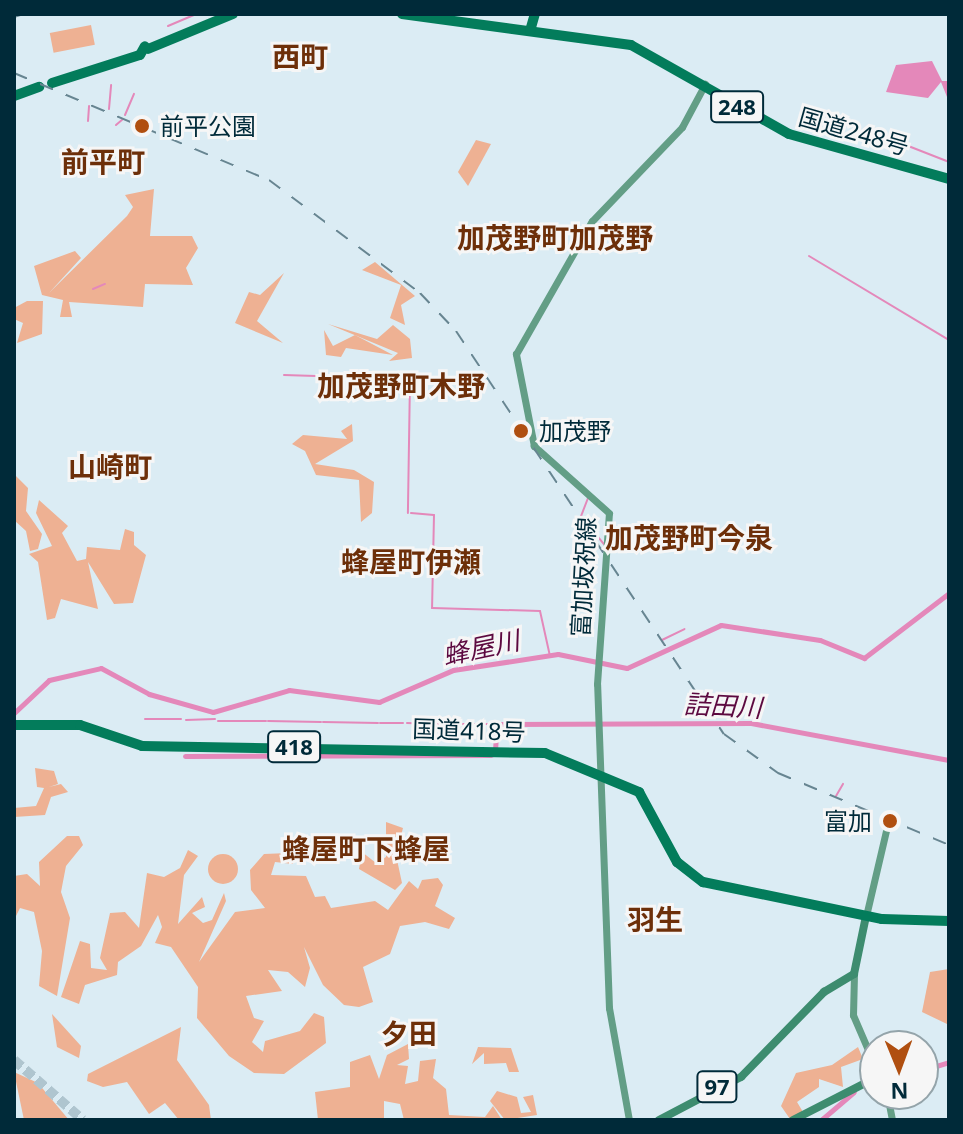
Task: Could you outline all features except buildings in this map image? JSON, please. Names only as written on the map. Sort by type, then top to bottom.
[{"type":"highway","points":[[402,14],[531,29]]},
{"type":"highway","points":[[433,14],[531,29]]},
{"type":"highway","points":[[531,29],[535,14]]},
{"type":"highway","points":[[14,95],[142,51],[223,17]]},
{"type":"highway","name":"国道248号","points":[[531,29],[631,45],[799,138],[949,178]]},
{"type":"highway","name":"国道418号","points":[[14,725],[80,725],[142,746],[535,752],[647,799],[673,856],[695,878],[866,916]]},
{"type":"highway","name":"418","points":[[866,916],[949,921]]},
{"type":"main road","name":"富加坂祝線","points":[[629,1120],[610,1014],[598,665],[607,508],[534,446],[517,351],[592,221],[682,127],[704,85]]},
{"type":"main road","points":[[859,1030],[853,1015],[854,974],[886,831]]},
{"type":"main road","name":"97","points":[[659,1120],[741,1077],[824,992],[854,974]]},
{"type":"main road","points":[[793,1120],[859,1086]]},
{"type":"shaded area","points":[[91,25],[95,45],[54,53],[50,33]]},
{"type":"shaded area","points":[[932,61],[942,81],[949,81],[949,102],[941,82],[928,98],[886,92],[896,65]]},
{"type":"shaded area","points":[[476,140],[491,144],[468,186],[458,172]]},
{"type":"shaded area","name":"前平公園","points":[[154,189],[150,236],[192,236],[198,248],[186,268],[193,285],[145,284],[143,307],[69,302],[72,317],[60,317],[63,300],[42,295],[34,266],[75,251],[81,258],[49,293],[127,216],[133,207],[125,195]]},
{"type":"shaded area","points":[[375,262],[415,296],[401,305],[405,325],[390,318],[401,285],[362,270]]},
{"type":"shaded area","points":[[284,273],[257,321],[283,343],[235,323],[249,292],[260,295]]},
{"type":"shaded area","points":[[27,301],[43,301],[42,334],[17,343],[23,323],[14,319],[14,308]]},
{"type":"shaded area","points":[[328,324],[377,339],[393,325],[410,339],[412,358],[389,361],[398,353]]},
{"type":"shaded area","points":[[324,330],[333,346],[355,335],[393,355],[346,348],[341,357],[326,355]]},
{"type":"shaded area","points":[[352,424],[353,441],[315,464],[354,470],[374,482],[372,513],[361,522],[359,480],[316,475],[305,451],[292,444],[303,435],[347,439],[341,431]]},
{"type":"shaded area","points":[[14,474],[28,488],[26,511],[42,534],[38,549],[30,551],[26,531],[14,520]]},
{"type":"shaded area","points":[[39,500],[68,526],[62,533],[77,561],[86,559],[87,547],[120,550],[125,529],[134,532],[134,545],[146,555],[133,603],[114,604],[88,562],[98,609],[61,599],[55,618],[47,620],[38,562],[29,554],[52,546],[36,513]]},
{"type":"shaded area","points":[[35,768],[54,771],[58,784],[49,787],[61,784],[68,792],[51,797],[45,815],[14,817],[14,808],[36,806],[44,788],[37,787]]},
{"type":"shaded area","points":[[386,822],[403,828],[396,855],[402,883],[395,890],[359,869],[362,852],[376,863],[386,857]]},
{"type":"shaded area","points":[[67,836],[79,836],[83,845],[66,866],[61,892],[70,918],[57,996],[39,986],[42,951],[34,912],[20,908],[14,920],[14,876],[27,874],[40,886],[39,862]]},
{"type":"shaded area","points":[[188,850],[198,856],[184,875],[178,924],[202,897],[205,907],[192,913],[203,923],[212,920],[224,893],[226,901],[199,962],[235,912],[265,908],[251,890],[250,870],[264,854],[289,853],[293,864],[275,862],[271,875],[306,876],[315,897],[325,896],[331,908],[375,901],[388,910],[409,881],[418,889],[422,880],[438,878],[443,885],[435,906],[455,918],[449,929],[425,922],[400,926],[390,954],[363,967],[373,1002],[359,1007],[344,1005],[323,985],[304,947],[310,968],[305,987],[288,972],[268,970],[282,991],[246,996],[254,1018],[264,1021],[252,1042],[263,1052],[265,1041],[300,1031],[314,1013],[324,1017],[326,1043],[284,1074],[254,1073],[229,1056],[197,1018],[198,987],[171,947],[155,943],[162,927],[158,915],[141,946],[118,962],[117,975],[85,985],[79,1004],[61,997],[80,941],[90,944],[91,968],[107,970],[100,958],[110,913],[125,912],[139,928],[147,873],[164,877],[180,868]]},
{"type":"shaded area","points":[[223,854],[234,858],[238,869],[234,880],[223,884],[212,880],[208,869],[212,858]]},
{"type":"shaded area","points":[[949,969],[947,1024],[922,1012],[930,972]]},
{"type":"shaded area","points":[[52,1014],[81,1046],[79,1058],[57,1047]]},
{"type":"shaded area","points":[[181,1027],[177,1060],[209,1105],[211,1120],[179,1120],[165,1103],[149,1114],[127,1082],[103,1087],[87,1081],[88,1074]]},
{"type":"shaded area","points":[[408,1044],[409,1059],[397,1065],[408,1066],[405,1084],[418,1081],[420,1061],[436,1059],[433,1078],[446,1089],[449,1115],[485,1117],[493,1106],[502,1120],[404,1120],[400,1104],[384,1101],[384,1120],[318,1120],[315,1092],[350,1087],[350,1062],[370,1055],[379,1079],[387,1055]]},
{"type":"shaded area","points":[[478,1047],[511,1048],[519,1072],[509,1072],[506,1063],[484,1064],[484,1053],[472,1064]]},
{"type":"shaded area","points":[[858,1047],[859,1060],[841,1067],[843,1087],[819,1079],[819,1087],[797,1102],[803,1112],[790,1119],[781,1106],[796,1073],[832,1065]]},
{"type":"shaded area","points":[[14,1072],[38,1083],[69,1120],[24,1120]]},
{"type":"shaded area","points":[[497,1091],[517,1097],[521,1113],[531,1112],[523,1097],[533,1095],[537,1115],[505,1120],[490,1101]]},
{"type":"waterway","points":[[168,26],[196,14]]},
{"type":"waterway","points":[[109,109],[111,85]]},
{"type":"waterway","points":[[125,115],[134,94]]},
{"type":"waterway","points":[[88,121],[89,106]]},
{"type":"waterway","points":[[116,125],[122,120]]},
{"type":"waterway","points":[[135,130],[137,126]]},
{"type":"waterway","points":[[870,131],[949,162]]},
{"type":"waterway","points":[[809,256],[949,340]]},
{"type":"waterway","points":[[93,289],[105,284]]},
{"type":"waterway","points":[[284,375],[410,379],[408,513]]},
{"type":"waterway","points":[[588,498],[581,516],[604,544]]},
{"type":"waterway","points":[[411,513],[434,515],[432,608],[540,611],[550,656]]},
{"type":"waterway","name":"蜂屋川","points":[[14,713],[49,680],[101,668],[149,694],[213,712],[289,690],[379,702],[453,670],[558,654],[627,668],[721,625],[820,640],[864,658],[949,593]]},
{"type":"waterway","points":[[662,640],[685,629]]},
{"type":"waterway","name":"詰田川","points":[[145,719],[181,719]]},
{"type":"waterway","name":"詰田川","points":[[186,720],[215,719]]},
{"type":"waterway","name":"詰田川","points":[[218,721],[266,721]]},
{"type":"waterway","name":"詰田川","points":[[268,721],[321,722]]},
{"type":"waterway","name":"詰田川","points":[[323,722],[378,723]]},
{"type":"waterway","name":"詰田川","points":[[380,723],[403,723]]},
{"type":"waterway","name":"詰田川","points":[[407,723],[435,724]]},
{"type":"waterway","name":"詰田川","points":[[495,750],[497,724],[751,723],[949,760]]},
{"type":"waterway","name":"詰田川","points":[[437,724],[488,724]]},
{"type":"waterway","name":"詰田川","points":[[491,724],[497,724]]},
{"type":"waterway","points":[[185,756],[491,755]]},
{"type":"waterway","points":[[836,796],[843,784]]},
{"type":"waterway","points":[[939,1065],[949,1062]]},
{"type":"waterway","points":[[821,1120],[854,1092]]},
{"type":"tunnel","points":[[14,1060],[83,1120]]},
{"type":"railway","points":[[14,17],[23,14]]},
{"type":"railway","points":[[14,73],[269,180],[420,293],[456,331],[724,734],[778,773],[949,845]]},
{"type":"place","name":"前平公園","points":[[142,126]]},
{"type":"place","name":"加茂野","points":[[521,431]]},
{"type":"place","name":"富加","points":[[890,821]]},
{"type":"district","name":"西町","points":[[300,56]]},
{"type":"district","name":"前平町","points":[[103,161]]},
{"type":"district","name":"加茂野町加茂野","points":[[555,237]]},
{"type":"district","name":"加茂野町木野","points":[[401,385]]},
{"type":"district","name":"山崎町","points":[[110,466]]},
{"type":"district","name":"加茂野町今泉","points":[[689,537]]},
{"type":"district","name":"蜂屋町伊瀬","points":[[411,561]]},
{"type":"district","name":"蜂屋町下蜂屋","points":[[366,848]]},
{"type":"district","name":"羽生","points":[[655,919]]},
{"type":"district","name":"夕田","points":[[409,1033]]}]
